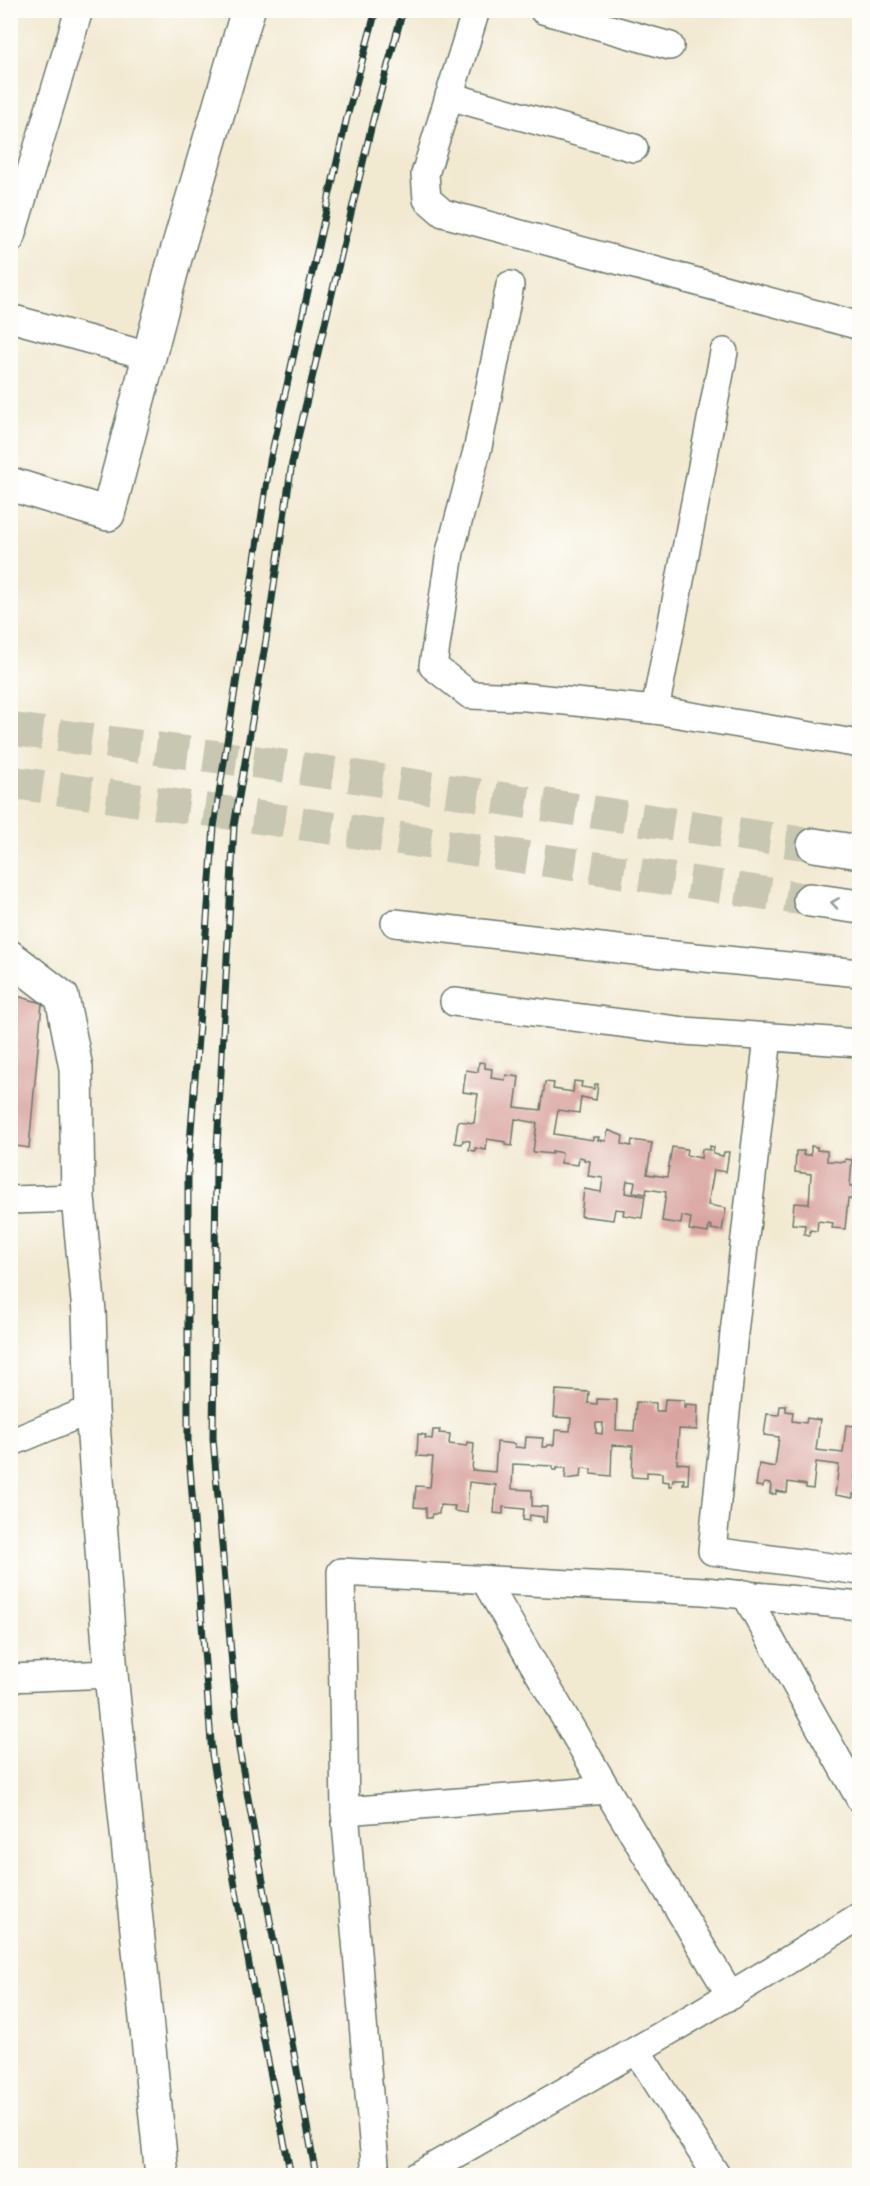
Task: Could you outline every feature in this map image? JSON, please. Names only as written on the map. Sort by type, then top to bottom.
[{"type":"street","points":[[10,240],[79,10]]},
{"type":"street","points":[[10,484],[108,514],[173,265],[248,10]]},
{"type":"street","points":[[476,10],[425,174],[427,199],[444,213],[860,326]]},
{"type":"street","points":[[543,10],[670,46]]},
{"type":"street","points":[[449,96],[634,148]]},
{"type":"street","points":[[510,285],[478,447],[450,552],[433,666],[470,695],[526,697],[655,710],[860,744]]},
{"type":"street","points":[[10,318],[149,356]]},
{"type":"street","points":[[655,710],[724,352]]},
{"type":"street","points":[[814,845],[860,852]]},
{"type":"street","points":[[810,900],[860,907]]},
{"type":"street","points":[[395,923],[644,952],[860,973]]},
{"type":"street","points":[[10,957],[62,997],[76,1068],[78,1198],[88,1312],[92,1409],[111,1674],[162,2175]]},
{"type":"street","points":[[454,1002],[684,1031],[860,1043]]},
{"type":"street","points":[[768,1037],[712,1551],[860,1571]]},
{"type":"street","points":[[10,1200],[78,1198]]},
{"type":"street","points":[[10,1443],[92,1409]]},
{"type":"street","points":[[376,2175],[345,1811],[341,1572],[745,1594],[860,1606]]},
{"type":"street","points":[[484,1579],[731,1996]]},
{"type":"street","points":[[745,1594],[860,1799]]},
{"type":"street","points":[[10,1678],[111,1674]]},
{"type":"street","points":[[345,1811],[607,1790]]},
{"type":"street","points":[[417,2175],[637,2051],[860,1916]]},
{"type":"street","points":[[637,2051],[717,2175]]},
{"type":"building","points":[[10,994],[42,1003],[29,1148],[10,1145]]},
{"type":"building","points":[[479,1062],[485,1063],[485,1068],[492,1069],[491,1078],[505,1080],[506,1075],[519,1077],[515,1107],[541,1110],[545,1082],[554,1083],[553,1089],[573,1092],[574,1081],[582,1082],[581,1087],[594,1089],[595,1084],[598,1084],[596,1100],[581,1097],[579,1113],[558,1110],[554,1134],[593,1140],[593,1137],[599,1137],[598,1140],[606,1141],[608,1130],[623,1136],[622,1144],[631,1146],[632,1140],[652,1143],[647,1174],[667,1177],[672,1147],[687,1149],[686,1155],[701,1158],[702,1149],[710,1150],[710,1146],[714,1147],[713,1154],[723,1156],[724,1152],[729,1152],[726,1172],[714,1170],[708,1205],[726,1208],[722,1231],[711,1229],[712,1226],[709,1225],[708,1233],[689,1230],[691,1218],[682,1216],[681,1224],[662,1221],[666,1192],[647,1189],[646,1194],[633,1192],[635,1182],[627,1181],[625,1193],[645,1196],[642,1218],[623,1215],[624,1210],[615,1209],[613,1220],[581,1216],[584,1189],[601,1192],[603,1178],[588,1176],[590,1161],[584,1158],[579,1157],[578,1165],[561,1163],[562,1153],[533,1152],[537,1123],[515,1119],[512,1146],[505,1145],[505,1142],[487,1139],[486,1150],[475,1148],[475,1151],[469,1150],[470,1141],[463,1140],[462,1144],[455,1143],[458,1121],[474,1123],[478,1094],[463,1092],[466,1070],[478,1072]]},
{"type":"building","points":[[811,1146],[817,1147],[817,1150],[827,1151],[827,1161],[852,1160],[850,1186],[860,1187],[860,1200],[848,1199],[845,1229],[832,1228],[833,1223],[818,1221],[817,1231],[810,1230],[810,1235],[804,1234],[805,1225],[792,1224],[794,1203],[809,1204],[811,1174],[795,1172],[796,1151],[804,1151],[803,1155],[811,1155]]},
{"type":"building","points":[[556,1390],[589,1392],[588,1403],[597,1404],[597,1399],[617,1400],[616,1430],[634,1431],[636,1402],[656,1403],[656,1411],[664,1411],[665,1399],[684,1400],[684,1408],[686,1404],[698,1405],[697,1430],[679,1429],[677,1463],[689,1464],[688,1484],[683,1484],[684,1479],[673,1479],[672,1486],[669,1486],[669,1482],[662,1481],[662,1473],[647,1472],[647,1478],[632,1477],[633,1446],[612,1445],[611,1476],[591,1474],[591,1469],[582,1468],[581,1477],[565,1479],[566,1468],[553,1470],[553,1466],[513,1464],[512,1489],[532,1490],[532,1506],[547,1507],[546,1522],[543,1522],[543,1517],[530,1515],[529,1521],[523,1520],[524,1509],[503,1507],[503,1514],[494,1513],[496,1485],[469,1482],[467,1513],[454,1511],[455,1506],[440,1505],[439,1514],[432,1514],[431,1518],[426,1518],[426,1508],[414,1507],[416,1486],[430,1487],[433,1457],[417,1456],[418,1434],[432,1439],[433,1430],[440,1430],[439,1433],[450,1434],[449,1444],[467,1446],[467,1442],[474,1443],[472,1470],[495,1472],[497,1442],[515,1444],[515,1447],[525,1448],[526,1437],[543,1438],[542,1447],[547,1447],[554,1445],[555,1430],[570,1431],[571,1418],[554,1417]],"holes":[[[596,1423],[603,1423],[602,1434],[596,1433]]]},
{"type":"building","points":[[780,1406],[786,1406],[786,1411],[793,1412],[792,1421],[806,1423],[807,1418],[820,1420],[816,1450],[843,1453],[846,1425],[855,1426],[854,1432],[860,1433],[860,1453],[855,1477],[860,1478],[860,1495],[853,1494],[853,1498],[835,1495],[839,1465],[816,1462],[813,1489],[806,1488],[806,1485],[788,1482],[787,1493],[776,1491],[776,1494],[770,1494],[771,1484],[764,1483],[763,1487],[756,1486],[759,1464],[775,1467],[779,1437],[764,1435],[767,1414],[779,1415]]},
{"type":"tunnel","points":[[10,729],[264,763],[814,845]]},
{"type":"tunnel","points":[[10,782],[810,900]]},
{"type":"railway","points":[[291,2176],[251,1976],[212,1755],[188,1441],[188,1170],[214,827],[270,461],[347,117],[376,10]]},
{"type":"railway","points":[[316,2176],[239,1748],[213,1438],[216,1167],[234,826],[266,640],[292,463],[373,120],[403,10]]}]
